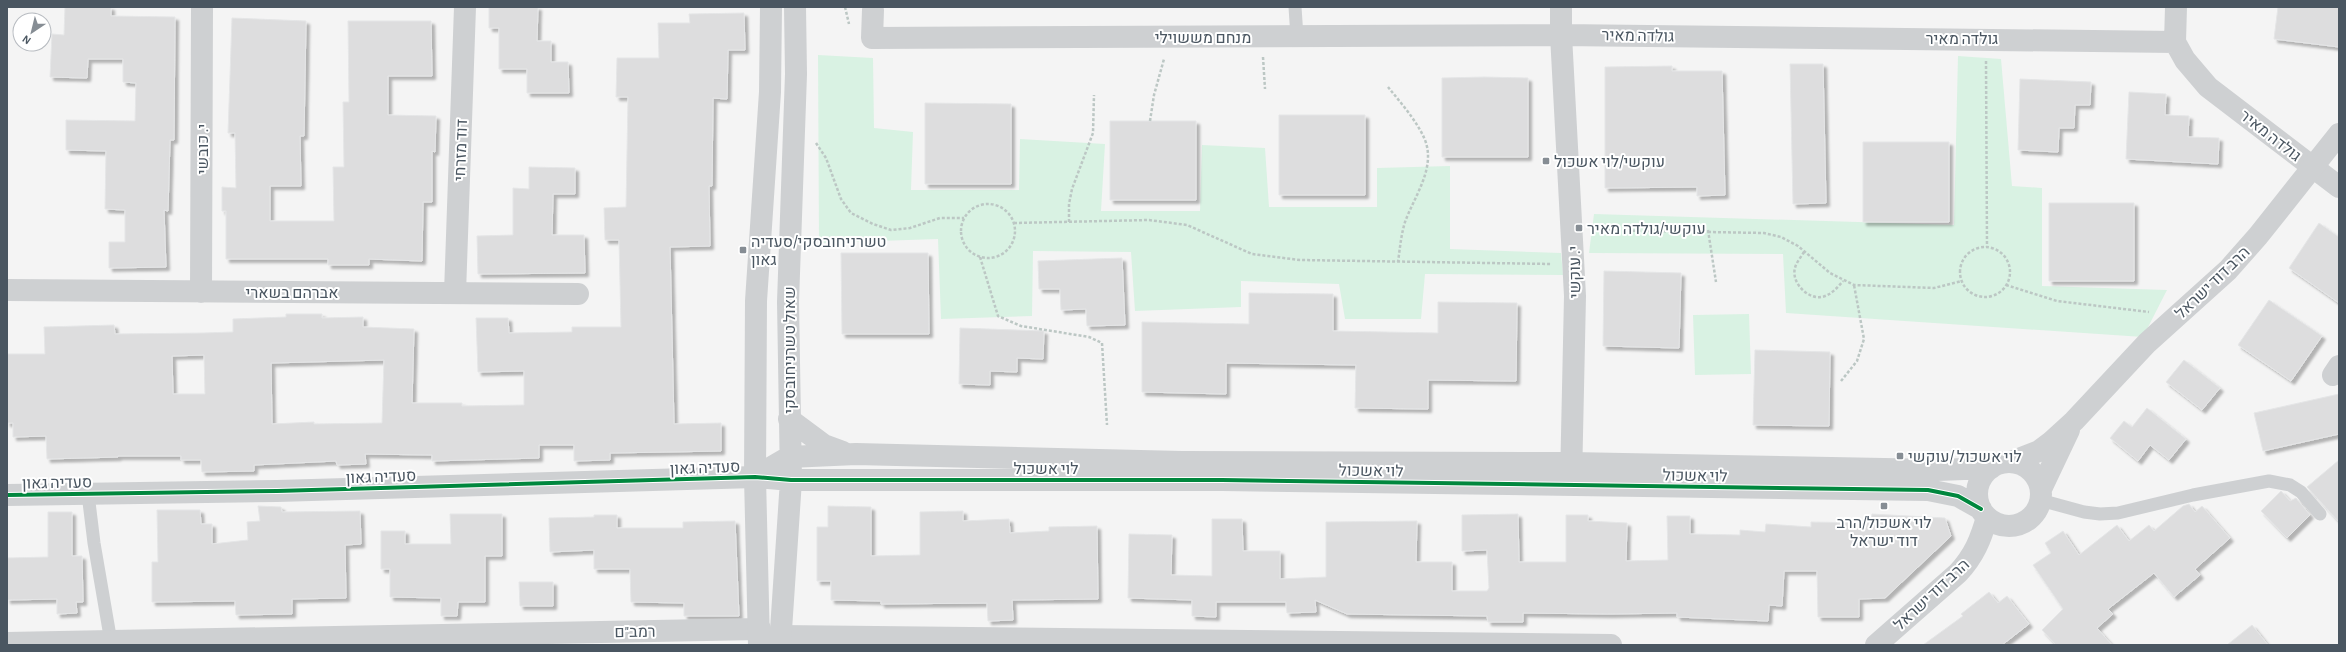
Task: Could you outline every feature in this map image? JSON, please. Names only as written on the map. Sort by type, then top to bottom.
[{"type":"street","name":"י. כובשי","points":[[201,292],[202,7]]},
{"type":"street","name":"דוד מזרחי","points":[[454,293],[465,7]]},
{"type":"street","name":"שאול טשרניחובסקי","points":[[760,637],[755,477],[756,294],[770,92],[771,7]]},
{"type":"street","name":"שאול טשרניחובסקי","points":[[780,641],[791,480],[789,457],[788,302],[794,134],[795,7]]},
{"type":"street","name":"י. עוקשי","points":[[1561,7],[1561,35],[1574,264],[1571,485]]},
{"type":"street","points":[[2175,42],[2176,7]]},
{"type":"street","name":"מנחם מששוילי","points":[[873,10],[872,38],[1561,35]]},
{"type":"street","name":"גולדה מאיר","points":[[1561,35],[1986,38],[2175,42],[2185,60],[2208,87],[2312,168],[2339,187]]},
{"type":"street","name":"הרב דוד ישראל","points":[[2011,462],[2039,451],[2074,421],[2146,343],[2228,270],[2258,236],[2339,134]]},
{"type":"street","name":"אברהם בשארי","points":[[7,290],[578,294]]},
{"type":"street","points":[[789,419],[824,445],[836,450],[856,454]]},
{"type":"street","name":"הרב דוד ישראל","points":[[2041,494],[2074,421]]},
{"type":"street","name":"לוי אשכול","points":[[755,477],[789,457],[856,454],[1182,462],[1571,463],[1937,470],[1990,468]]},
{"type":"street","points":[[2011,462],[2030,470],[2037,479],[2041,494],[2034,514],[2020,524],[2002,525],[1984,513],[1978,500],[1980,482],[1990,468],[2001,463],[2011,462]]},
{"type":"street","name":"לוי אשכול","points":[[755,477],[791,480],[1214,480],[1928,490],[1958,496],[1984,513]]},
{"type":"street","name":"סעדיה גאון","points":[[7,495],[277,491],[755,477]]},
{"type":"street","name":"הרב דוד ישראל","points":[[1876,645],[1958,574],[1968,562],[1976,550],[1984,513]]},
{"type":"street","name":"רמב\"ם","points":[[7,643],[760,637]]},
{"type":"street","points":[[780,641],[1611,645]]},
{"type":"lane","points":[[1295,7],[1297,37]]},
{"type":"lane","points":[[2041,494],[2084,512],[2100,514],[2118,513],[2193,495],[2269,481],[2290,485],[2301,492],[2320,514]]},
{"type":"lane","points":[[88,494],[94,543],[111,642]]},
{"type":"path","points":[[1150,121],[1154,95],[1170,37]]},
{"type":"path","points":[[1263,37],[1264,89]]},
{"type":"path","points":[[1986,38],[1987,247]]},
{"type":"path","points":[[1388,87],[1415,123],[1426,141],[1428,158],[1424,178],[1412,203],[1403,230],[1398,262]]},
{"type":"path","points":[[1069,222],[1069,204],[1072,189],[1093,134],[1094,95]]},
{"type":"path","points":[[794,134],[814,139],[826,158],[844,204],[851,213],[872,224],[891,230],[910,228],[940,218],[964,218]]},
{"type":"path","points":[[994,205],[1010,215],[1014,223],[1015,236],[1012,245],[997,257],[980,257],[971,252],[962,236],[961,227],[964,218],[970,211],[978,206],[994,205]]},
{"type":"path","points":[[1014,223],[1149,220],[1187,225],[1252,254],[1300,260],[1574,264]]},
{"type":"path","points":[[1573,230],[1708,230],[1764,233],[1781,237],[1804,252],[1830,274],[1854,285],[1934,288],[1962,281]]},
{"type":"path","points":[[1708,230],[1716,282]]},
{"type":"path","points":[[1987,247],[2002,253],[2010,268],[2006,285],[1998,293],[1981,296],[1966,288],[1962,281],[1960,272],[1964,257],[1974,249],[1987,247]]},
{"type":"path","points":[[1804,252],[1794,268],[1795,279],[1801,289],[1813,297],[1822,297],[1834,291],[1843,281]]},
{"type":"path","points":[[980,257],[998,316],[1021,326],[1089,337],[1102,343],[1107,425]]},
{"type":"path","points":[[1841,381],[1857,361],[1864,339],[1854,285]]},
{"type":"path","points":[[2006,285],[2057,301],[2178,315]]},
{"type":"green space","points":[[818,55],[873,58],[874,128],[913,132],[911,190],[1019,190],[1020,139],[1105,144],[1101,211],[1200,211],[1202,145],[1265,148],[1269,207],[1377,207],[1377,168],[1450,166],[1450,249],[1561,253],[1563,275],[1425,274],[1421,319],[1345,319],[1339,284],[1241,281],[1241,307],[1135,311],[1131,252],[1033,251],[1032,316],[941,319],[938,239],[819,243]]},
{"type":"green space","points":[[1958,56],[2001,59],[2012,186],[2042,188],[2042,286],[2167,290],[2143,337],[1786,313],[1783,254],[1589,253],[1594,214],[1954,225]]},
{"type":"green space","points":[[1749,314],[1751,374],[1695,375],[1693,315]]},
{"type":"building","points":[[65,7],[111,7],[111,16],[175,17],[174,140],[170,140],[168,211],[164,210],[166,267],[109,268],[109,242],[125,242],[125,210],[105,209],[106,151],[66,150],[66,120],[135,121],[136,83],[123,82],[123,59],[88,59],[87,78],[50,77],[52,34],[64,35]]},
{"type":"building","points":[[489,7],[538,7],[537,41],[551,41],[551,62],[568,62],[569,93],[527,93],[527,69],[499,69],[499,28],[489,28]]},
{"type":"building","points":[[2278,7],[2339,7],[2339,47],[2274,39]]},
{"type":"building","points":[[744,13],[745,50],[728,50],[727,99],[713,98],[712,186],[709,186],[710,246],[670,247],[674,424],[721,423],[721,451],[610,453],[610,460],[574,461],[574,445],[539,445],[539,458],[432,461],[432,455],[365,454],[366,464],[337,465],[336,461],[254,465],[254,471],[202,472],[201,460],[181,460],[181,456],[118,456],[47,459],[46,436],[13,437],[13,423],[7,423],[7,354],[45,354],[44,327],[114,325],[115,334],[203,333],[233,332],[233,319],[286,317],[286,314],[322,314],[322,318],[363,317],[363,327],[414,329],[412,403],[462,403],[462,406],[524,405],[524,371],[478,372],[476,318],[508,318],[509,333],[572,332],[572,327],[621,327],[619,240],[605,240],[604,208],[626,207],[628,97],[616,97],[617,58],[659,58],[658,23],[690,23],[689,14]],"holes":[[[204,355],[205,394],[173,394],[172,356]],[[384,360],[382,423],[314,424],[314,422],[272,424],[271,363]]]},
{"type":"building","points":[[232,18],[306,21],[304,136],[300,136],[301,186],[270,186],[270,221],[334,221],[333,167],[344,167],[343,102],[349,102],[348,21],[431,21],[432,76],[388,76],[388,115],[436,116],[435,152],[432,151],[432,202],[423,202],[422,261],[369,259],[369,265],[328,265],[328,259],[226,259],[226,211],[222,211],[222,187],[236,188],[235,133],[228,133]]},
{"type":"building","points":[[1790,64],[1823,64],[1826,203],[1793,204]]},
{"type":"building","points":[[1672,66],[1672,71],[1722,71],[1725,195],[1697,196],[1697,187],[1605,188],[1605,67]]},
{"type":"building","points":[[1442,78],[1528,78],[1528,157],[1442,157]]},
{"type":"building","points":[[2020,79],[2091,82],[2090,105],[2075,105],[2074,128],[2059,128],[2058,152],[2018,150]]},
{"type":"building","points":[[2129,92],[2166,94],[2165,115],[2189,116],[2188,137],[2219,138],[2218,164],[2126,159]]},
{"type":"building","points":[[925,103],[1011,104],[1011,184],[925,184]]},
{"type":"building","points":[[1279,115],[1365,115],[1365,195],[1279,195]]},
{"type":"building","points":[[1110,121],[1196,121],[1196,200],[1110,200]]},
{"type":"building","points":[[1863,142],[1949,142],[1949,222],[1863,222]]},
{"type":"building","points":[[529,167],[575,168],[575,194],[553,194],[552,235],[584,235],[585,273],[478,274],[477,236],[513,235],[513,188],[529,189]]},
{"type":"building","points":[[2049,203],[2134,203],[2134,281],[2049,281]]},
{"type":"building","points":[[2319,223],[2339,237],[2339,303],[2289,268]]},
{"type":"building","points":[[841,253],[928,253],[929,334],[842,334]]},
{"type":"building","points":[[1122,258],[1125,325],[1087,326],[1086,309],[1061,310],[1060,289],[1039,289],[1038,261]]},
{"type":"building","points":[[1604,271],[1681,273],[1679,348],[1603,346]]},
{"type":"building","points":[[1249,293],[1333,294],[1333,331],[1438,333],[1438,302],[1517,303],[1516,381],[1428,380],[1428,409],[1355,408],[1356,365],[1226,363],[1226,394],[1142,392],[1142,322],[1249,324]]},
{"type":"building","points":[[2269,300],[2322,336],[2291,381],[2238,345]]},
{"type":"building","points":[[960,328],[1044,331],[1043,359],[1017,358],[1017,372],[990,371],[990,385],[959,384]]},
{"type":"building","points":[[1755,350],[1830,352],[1829,426],[1753,425]]},
{"type":"building","points":[[2184,360],[2220,388],[2202,410],[2166,382]]},
{"type":"building","points":[[2339,394],[2339,434],[2263,451],[2254,413]]},
{"type":"building","points":[[2147,408],[2186,439],[2169,460],[2150,445],[2138,461],[2110,438],[2124,421],[2132,427]]},
{"type":"building","points":[[2339,460],[2339,522],[2307,487]]},
{"type":"building","points":[[2281,491],[2290,501],[2296,498],[2310,515],[2287,538],[2261,511]]},
{"type":"building","points":[[2189,504],[2195,512],[2202,506],[2230,538],[2195,569],[2200,575],[2174,597],[2154,573],[2108,609],[2113,614],[2097,628],[2112,645],[2056,645],[2042,630],[2063,609],[2033,565],[2051,553],[2045,543],[2063,531],[2079,555],[2117,525],[2129,541],[2149,525],[2154,531],[2183,506]]},
{"type":"building","points":[[258,506],[281,507],[282,512],[360,511],[361,544],[345,545],[346,598],[292,599],[292,614],[236,615],[235,601],[152,602],[152,562],[158,562],[157,510],[200,510],[201,524],[212,524],[212,544],[248,540],[247,522],[260,521]]},
{"type":"building","points":[[828,506],[871,507],[871,556],[920,555],[920,512],[963,511],[963,521],[1009,519],[1010,533],[1049,531],[1049,527],[1097,526],[1098,599],[1012,600],[1013,620],[988,621],[987,603],[881,604],[881,601],[831,600],[831,581],[817,581],[817,527],[828,527]]},
{"type":"building","points":[[48,512],[72,512],[72,556],[82,556],[83,602],[76,602],[77,613],[57,614],[57,599],[7,600],[7,558],[48,557]]},
{"type":"building","points":[[450,514],[502,514],[502,556],[485,556],[485,602],[458,602],[457,616],[441,616],[441,598],[390,597],[390,569],[381,569],[381,531],[405,531],[405,544],[451,544]]},
{"type":"building","points":[[1518,514],[1519,562],[1566,562],[1566,515],[1588,515],[1588,521],[1627,523],[1626,561],[1668,560],[1667,516],[1690,516],[1690,534],[1740,535],[1740,530],[1765,532],[1766,524],[1811,527],[1811,522],[1871,523],[1872,514],[1945,518],[1951,536],[1885,598],[1859,599],[1859,617],[1818,617],[1817,571],[1784,571],[1782,606],[1769,605],[1768,621],[1677,617],[1677,613],[1523,613],[1523,622],[1488,622],[1487,616],[1347,614],[1315,600],[1316,612],[1287,613],[1286,602],[1216,602],[1216,617],[1192,616],[1192,600],[1128,598],[1129,534],[1172,535],[1171,575],[1212,576],[1212,519],[1242,519],[1243,551],[1280,551],[1280,579],[1326,577],[1326,522],[1417,521],[1416,562],[1452,562],[1452,591],[1487,591],[1489,588],[1487,550],[1462,551],[1462,515]]},
{"type":"building","points":[[594,515],[617,515],[617,528],[683,528],[683,522],[735,521],[739,616],[684,616],[684,603],[631,602],[630,569],[594,569],[594,550],[550,552],[549,518],[594,517]]},
{"type":"building","points":[[519,582],[553,582],[553,606],[520,606]]},
{"type":"building","points":[[1989,592],[1998,603],[2007,596],[2029,624],[2002,645],[1923,645],[1963,616],[1961,614]]},
{"type":"building","points":[[2252,625],[2268,645],[2227,645]]},
{"type":"cycle path","points":[[7,495],[277,491],[755,477],[791,480],[1222,480],[1928,490],[1958,496],[1981,509]]},
{"type":"place","name":"עוקשי/לוי אשכול","points":[[1546,161]]},
{"type":"place","name":"עוקשי/גולדה מאיר","points":[[1579,228]]},
{"type":"place","name":"טשרניחובסקי/סעדיה גאון","points":[[743,250]]},
{"type":"place","name":"לוי אשכול /עוקשי","points":[[1900,456]]},
{"type":"place","name":"לוי אשכול/הרב דוד ישראל","points":[[1884,506]]}]
